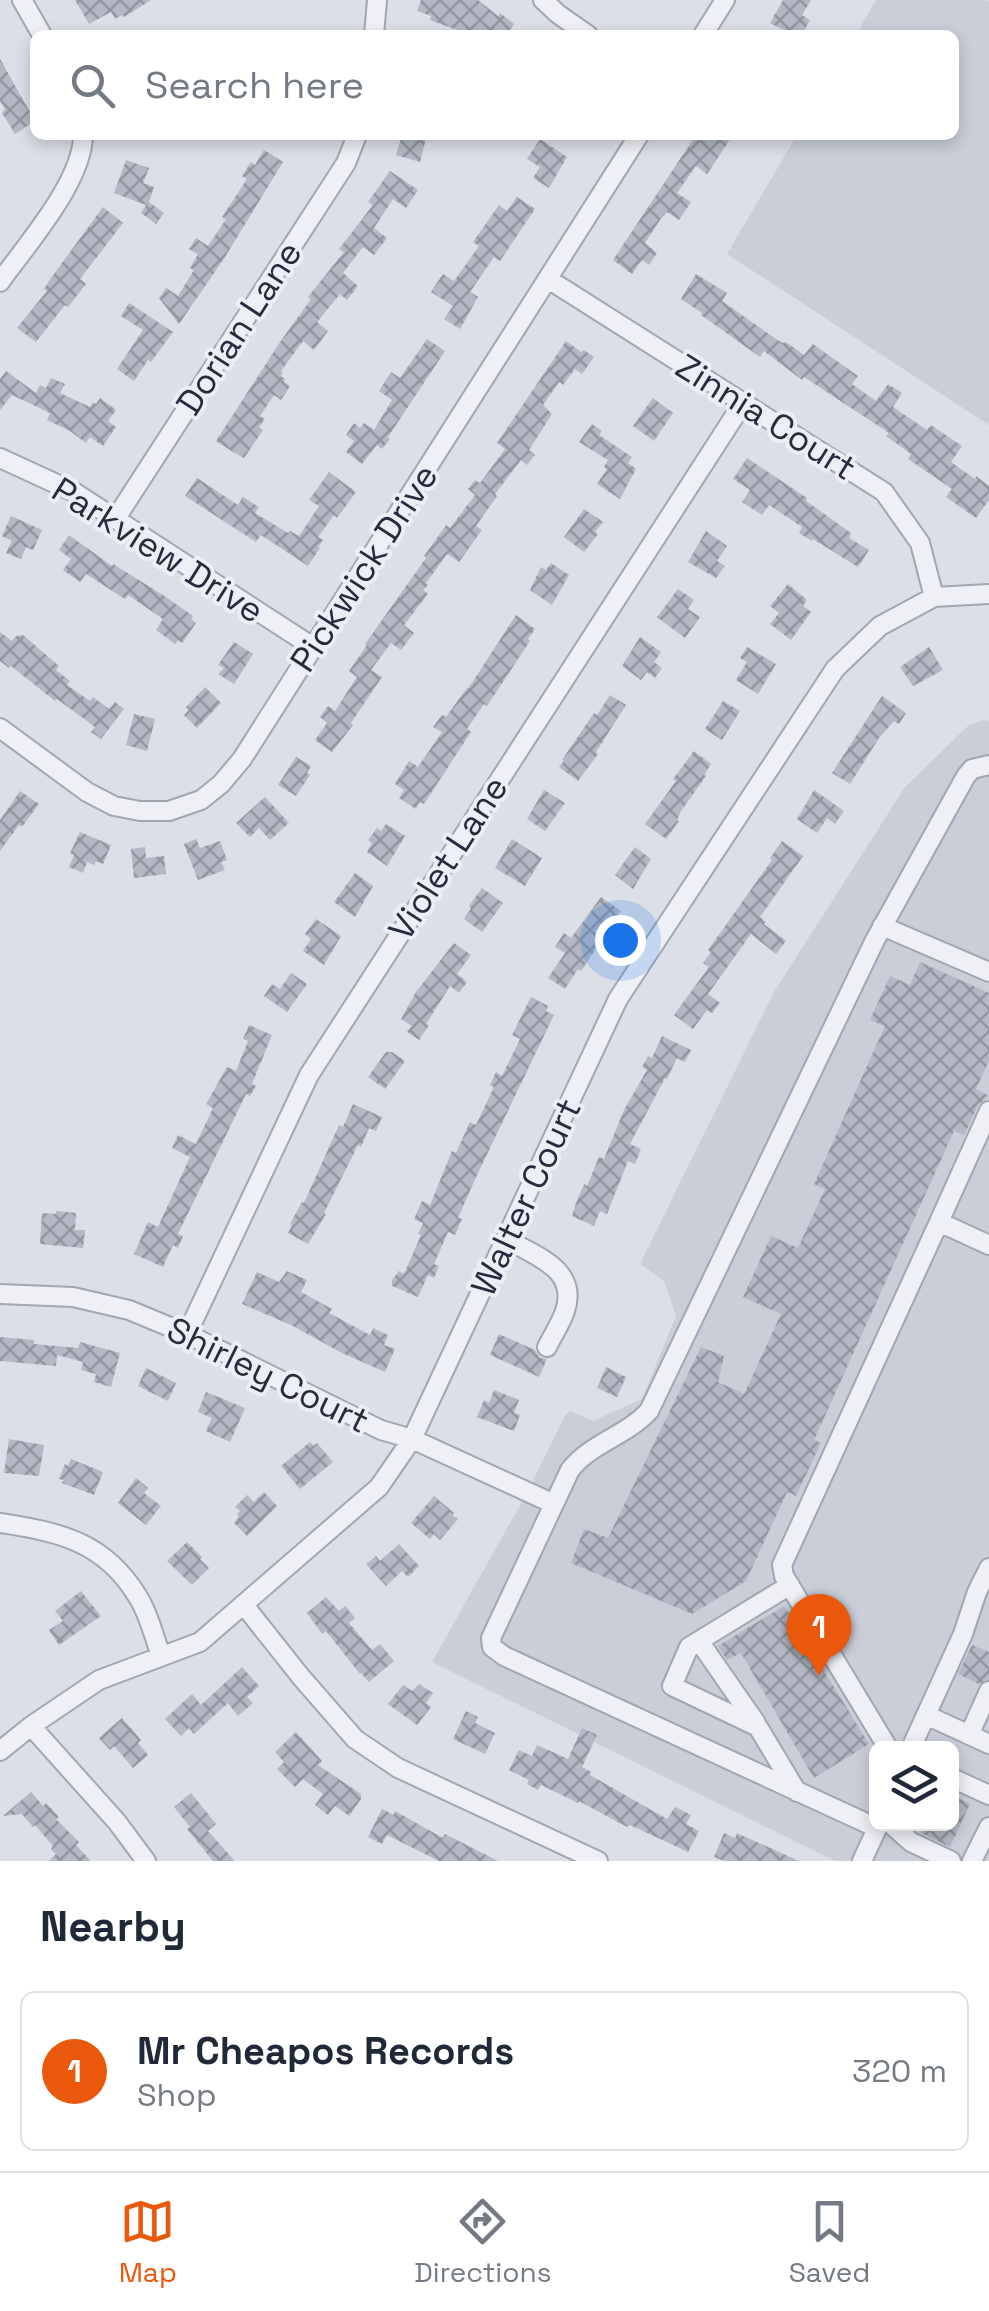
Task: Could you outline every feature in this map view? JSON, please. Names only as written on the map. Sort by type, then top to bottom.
[{"type":"street","points":[[22,0],[39,30]]},
{"type":"street","points":[[374,30],[377,0]]},
{"type":"street","points":[[544,0],[581,30]]},
{"type":"street","points":[[706,30],[725,0]]},
{"type":"street","points":[[0,282],[71,182],[83,140]]},
{"type":"street","name":"Dorian Lane","points":[[116,518],[346,163],[355,140]]},
{"type":"street","name":"Pickwick Drive","points":[[5,739],[114,806],[169,812],[201,800],[221,784],[242,759],[637,140]]},
{"type":"street","name":"Zinnia Court","points":[[548,280],[884,492],[920,543],[934,597]]},
{"type":"street","name":"Violet Lane","points":[[187,1334],[308,1075],[744,403]]},
{"type":"street","name":"Parkview Drive","points":[[0,458],[74,492],[313,647]]},
{"type":"street","name":"Walter Court","points":[[0,1751],[99,1680],[200,1642],[378,1487],[412,1439],[618,999],[824,685],[835,669],[880,626],[934,597],[989,594]]},
{"type":"street","points":[[869,1820],[797,1792],[504,1656],[492,1647],[492,1638],[570,1470],[586,1453],[639,1422],[649,1411],[882,926],[966,776],[989,765]]},
{"type":"street","points":[[882,926],[989,972]]},
{"type":"street","points":[[884,1741],[782,1571],[989,1112]]},
{"type":"street","points":[[939,1222],[989,1245]]},
{"type":"street","points":[[506,1240],[560,1272],[567,1284],[565,1310],[547,1347]]},
{"type":"street","name":"Shirley Court","points":[[0,1294],[73,1297],[130,1310],[381,1430],[412,1439],[554,1504]]},
{"type":"street","points":[[0,1523],[79,1540],[114,1564],[140,1600],[161,1656]]},
{"type":"street","points":[[914,1741],[983,1595],[989,1568]]},
{"type":"street","points":[[758,1727],[672,1686],[690,1648],[790,1585]]},
{"type":"street","points":[[244,1605],[355,1738],[398,1768],[598,1861]]},
{"type":"street","points":[[699,1641],[797,1792]]},
{"type":"street","points":[[982,1741],[989,1691]]},
{"type":"street","points":[[982,1741],[989,1714]]},
{"type":"street","points":[[926,1716],[982,1741]]},
{"type":"street","points":[[31,1726],[117,1822],[146,1861]]},
{"type":"street","points":[[959,1781],[989,1796]]},
{"type":"street","points":[[972,1861],[989,1828]]},
{"type":"street","points":[[864,1857],[886,1831]]},
{"type":"street","points":[[893,1831],[951,1861]]},
{"type":"shaded area","points":[[876,0],[989,2],[989,425],[727,254],[794,140],[959,140],[959,30],[859,30]]},
{"type":"shaded area","points":[[985,719],[989,722],[989,1861],[835,1861],[432,1662],[528,1491],[564,1417],[570,1411],[593,1421],[642,1399],[676,1316],[664,1281],[640,1264],[774,992],[905,787],[968,726]]},
{"type":"building","points":[[75,0],[151,0],[124,17],[115,19],[111,12],[89,24]]},
{"type":"building","points":[[421,0],[478,0],[514,24],[510,30],[457,30],[417,11]]},
{"type":"building","points":[[783,0],[811,0],[802,15],[810,20],[805,30],[783,30],[770,23]]},
{"type":"building","points":[[0,59],[30,112],[30,124],[15,134],[2,113],[5,109],[0,101]]},
{"type":"building","points":[[400,140],[426,140],[420,162],[396,155]]},
{"type":"building","points":[[539,140],[567,157],[549,188],[533,178],[540,167],[527,159]]},
{"type":"building","points":[[693,140],[730,140],[707,174],[696,166],[677,193],[691,202],[679,220],[667,212],[662,217],[645,243],[657,253],[649,265],[642,260],[632,274],[613,260]]},
{"type":"building","points":[[264,150],[283,162],[179,324],[159,298],[166,288],[178,296],[194,270],[190,268],[198,254],[189,249],[196,238],[208,246],[247,179],[242,176]]},
{"type":"building","points":[[126,160],[149,168],[143,183],[154,187],[149,202],[164,213],[156,224],[141,213],[146,205],[114,193]]},
{"type":"building","points":[[390,171],[418,190],[406,208],[393,199],[374,228],[387,238],[374,255],[363,247],[343,273],[358,286],[347,300],[340,294],[317,322],[328,331],[314,350],[303,341],[281,371],[284,382],[290,386],[281,400],[274,395],[260,416],[265,419],[259,427],[263,430],[244,458],[216,441],[311,299],[308,297],[344,252],[339,249],[373,205],[368,202]]},
{"type":"building","points":[[517,197],[535,209],[500,261],[494,257],[470,292],[478,297],[460,329],[444,319],[453,306],[431,292],[443,274],[454,281],[479,246],[473,242],[499,205],[507,211]]},
{"type":"building","points":[[103,207],[123,223],[80,279],[86,284],[36,342],[17,328],[47,291],[44,289],[51,278]]},
{"type":"building","points":[[696,274],[727,293],[722,301],[776,339],[804,355],[813,344],[858,376],[852,384],[876,401],[888,384],[902,393],[893,407],[927,430],[931,425],[962,446],[951,462],[989,486],[989,500],[976,518],[946,497],[952,489],[908,459],[911,454],[886,436],[889,433],[804,377],[802,380],[764,351],[760,357],[681,299]]},
{"type":"building","points":[[129,303],[173,332],[134,381],[117,369],[143,330],[121,316]]},
{"type":"building","points":[[427,339],[445,351],[390,439],[382,449],[377,445],[362,464],[346,452],[354,441],[346,435],[354,423],[360,428],[364,423],[374,430],[392,400],[379,391],[391,372],[400,378]]},
{"type":"building","points":[[566,341],[594,357],[582,374],[575,369],[563,385],[559,382],[543,405],[552,414],[529,450],[535,455],[527,465],[521,460],[495,494],[476,526],[482,530],[459,562],[447,554],[426,583],[423,590],[428,594],[404,625],[414,633],[401,650],[391,643],[371,670],[382,677],[332,752],[315,740],[327,723],[320,717],[328,706],[335,711],[357,677],[349,671],[365,644],[446,525],[450,528],[475,495],[468,489],[475,480],[480,483],[505,449],[497,443]]},
{"type":"building","points":[[6,371],[36,393],[40,385],[46,388],[51,378],[65,384],[60,393],[90,407],[100,398],[116,410],[108,421],[116,427],[103,446],[90,437],[86,443],[47,420],[50,413],[12,395],[0,410],[0,379]]},
{"type":"building","points":[[653,398],[673,413],[654,441],[633,426]]},
{"type":"building","points":[[592,424],[602,431],[599,435],[632,457],[628,463],[636,469],[620,499],[597,484],[608,460],[579,442]]},
{"type":"building","points":[[747,458],[807,498],[851,533],[849,538],[869,550],[858,567],[799,533],[802,527],[769,505],[762,515],[742,502],[750,490],[733,479]]},
{"type":"building","points":[[329,472],[356,492],[318,537],[323,540],[308,566],[261,535],[256,542],[185,496],[197,478],[238,505],[243,497],[259,507],[255,513],[299,536],[319,506],[309,500]]},
{"type":"building","points":[[584,509],[603,522],[584,552],[564,537]]},
{"type":"building","points":[[11,516],[42,530],[33,550],[26,547],[21,559],[6,553],[12,541],[2,536]]},
{"type":"building","points":[[706,531],[727,546],[717,561],[725,566],[716,578],[688,562]]},
{"type":"building","points":[[69,535],[193,616],[191,619],[196,623],[182,643],[178,640],[175,644],[156,630],[163,619],[128,595],[125,599],[86,574],[80,582],[63,570],[71,559],[59,550]]},
{"type":"building","points":[[551,563],[569,575],[552,605],[530,590],[541,567],[546,570]]},
{"type":"building","points":[[788,584],[807,600],[803,606],[811,612],[791,640],[770,624],[779,613],[770,606]]},
{"type":"building","points":[[678,589],[694,600],[688,609],[700,617],[685,638],[657,617]]},
{"type":"building","points":[[516,615],[535,629],[530,641],[467,729],[471,732],[424,804],[420,802],[416,809],[399,798],[404,790],[395,784],[409,761],[418,767],[442,732],[433,727],[468,689]]},
{"type":"building","points":[[0,632],[12,641],[23,635],[59,666],[56,670],[70,681],[67,685],[90,701],[93,697],[109,709],[115,702],[124,709],[101,739],[91,732],[95,727],[0,661]]},
{"type":"building","points":[[640,637],[661,652],[654,662],[662,668],[655,678],[647,672],[641,680],[622,666]]},
{"type":"building","points":[[234,642],[253,654],[234,684],[218,674],[224,668],[218,665]]},
{"type":"building","points":[[747,647],[776,664],[758,694],[736,680],[747,662],[740,658]]},
{"type":"building","points":[[929,647],[943,670],[913,686],[900,667]]},
{"type":"building","points":[[205,687],[221,703],[197,728],[184,715],[189,710],[186,707]]},
{"type":"building","points":[[610,695],[626,705],[578,781],[559,767]]},
{"type":"building","points":[[882,696],[906,713],[899,724],[894,721],[879,738],[850,784],[832,773]]},
{"type":"building","points":[[723,701],[740,711],[722,740],[705,729]]},
{"type":"building","points":[[134,714],[155,719],[147,751],[126,745]]},
{"type":"building","points":[[694,751],[711,764],[666,839],[645,824]]},
{"type":"building","points":[[296,757],[311,766],[307,773],[310,775],[296,796],[278,785]]},
{"type":"building","points":[[544,790],[565,803],[545,831],[527,819]]},
{"type":"building","points":[[814,790],[844,811],[835,824],[827,818],[817,833],[797,819]]},
{"type":"building","points":[[20,791],[39,804],[0,851],[0,820]]},
{"type":"building","points":[[265,797],[289,823],[270,840],[259,828],[250,837],[236,823]]},
{"type":"building","points":[[386,824],[405,836],[387,866],[367,852],[372,843],[368,840]]},
{"type":"building","points":[[80,832],[111,845],[103,864],[87,862],[83,873],[69,867],[74,855],[70,853]]},
{"type":"building","points":[[196,839],[200,848],[220,841],[227,860],[221,862],[225,870],[198,880],[184,844]]},
{"type":"building","points":[[512,839],[542,858],[525,886],[495,868]]},
{"type":"building","points":[[782,841],[803,856],[760,917],[786,941],[776,954],[751,934],[708,994],[720,1003],[712,1013],[707,1010],[693,1029],[674,1015],[709,967],[703,963],[711,952],[708,950]]},
{"type":"building","points":[[145,847],[146,858],[164,856],[166,874],[134,878],[131,849]]},
{"type":"building","points":[[635,847],[651,859],[633,889],[615,875]]},
{"type":"building","points":[[355,873],[373,886],[355,917],[334,902]]},
{"type":"building","points":[[482,888],[503,903],[482,932],[464,919]]},
{"type":"building","points":[[601,897],[621,911],[565,989],[548,978],[565,953],[555,947],[564,933],[571,938]]},
{"type":"building","points":[[316,919],[341,936],[324,965],[303,951],[311,939],[305,934]]},
{"type":"building","points":[[454,943],[471,955],[457,974],[467,982],[459,993],[450,986],[419,1040],[407,1032],[412,1026],[401,1019],[416,992]]},
{"type":"building","points":[[920,962],[989,993],[989,1061],[976,1089],[989,1096],[978,1105],[964,1135],[954,1131],[814,1440],[821,1443],[796,1496],[787,1492],[746,1581],[692,1614],[571,1563],[584,1529],[608,1538],[701,1347],[724,1356],[718,1382],[744,1394],[781,1314],[743,1297],[771,1236],[798,1248],[825,1189],[814,1184],[885,1026],[870,1020],[890,976],[910,985]]},
{"type":"building","points":[[291,973],[307,984],[287,1012],[264,996],[272,984],[280,989]]},
{"type":"building","points":[[531,997],[548,1006],[546,1011],[554,1015],[477,1175],[458,1218],[462,1219],[455,1235],[448,1232],[434,1264],[439,1266],[434,1278],[428,1275],[418,1297],[392,1286],[399,1271],[404,1274],[421,1235],[418,1234],[423,1223],[414,1219],[422,1201],[430,1205],[452,1151],[456,1153],[470,1122],[476,1125],[494,1087],[490,1085],[496,1072],[502,1076],[520,1039],[512,1035]]},
{"type":"building","points":[[249,1025],[272,1035],[252,1084],[256,1086],[250,1096],[246,1094],[178,1234],[183,1236],[178,1248],[173,1245],[163,1267],[134,1254],[148,1222],[158,1227],[190,1157],[172,1148],[178,1135],[196,1144],[213,1108],[206,1104],[227,1067],[236,1071],[248,1041],[243,1039]]},
{"type":"building","points":[[662,1036],[691,1050],[685,1062],[677,1058],[665,1078],[630,1144],[641,1149],[635,1164],[628,1161],[607,1214],[600,1211],[594,1226],[572,1216],[576,1203],[599,1157],[604,1159],[624,1110],[647,1070],[642,1067],[648,1056],[652,1058]]},
{"type":"building","points":[[386,1052],[405,1061],[385,1089],[368,1077]]},
{"type":"building","points":[[353,1104],[382,1117],[376,1131],[369,1128],[361,1147],[358,1145],[308,1244],[288,1233],[290,1224]]},
{"type":"building","points":[[42,1213],[76,1213],[75,1230],[85,1230],[83,1248],[40,1244]]},
{"type":"building","points":[[287,1271],[307,1280],[301,1292],[332,1309],[329,1313],[370,1335],[373,1328],[388,1335],[384,1345],[395,1349],[385,1372],[242,1304],[257,1272],[279,1282]]},
{"type":"building","points":[[499,1334],[547,1359],[539,1377],[490,1355]]},
{"type":"building","points":[[0,1337],[78,1348],[80,1342],[120,1353],[111,1387],[94,1382],[96,1374],[81,1370],[83,1362],[57,1355],[56,1366],[0,1361]]},
{"type":"building","points":[[606,1367],[626,1377],[617,1397],[597,1388]]},
{"type":"building","points":[[146,1368],[176,1383],[168,1401],[138,1386]]},
{"type":"building","points":[[494,1390],[519,1400],[514,1413],[520,1415],[514,1431],[477,1417],[484,1400],[489,1403]]},
{"type":"building","points":[[206,1392],[245,1408],[230,1442],[206,1431],[212,1418],[198,1412]]},
{"type":"building","points":[[9,1439],[44,1445],[39,1476],[4,1473]]},
{"type":"building","points":[[310,1442],[313,1446],[317,1443],[333,1462],[300,1489],[281,1466]]},
{"type":"building","points":[[71,1459],[103,1472],[94,1495],[59,1479]]},
{"type":"building","points":[[136,1478],[148,1488],[144,1493],[161,1506],[146,1525],[118,1503]]},
{"type":"building","points":[[264,1492],[277,1506],[247,1536],[234,1523],[240,1511],[235,1507],[247,1495],[254,1502]]},
{"type":"building","points":[[434,1496],[458,1519],[440,1540],[434,1534],[430,1539],[411,1523]]},
{"type":"building","points":[[187,1542],[209,1568],[192,1585],[167,1561]]},
{"type":"building","points":[[399,1544],[419,1566],[408,1577],[402,1571],[386,1586],[366,1564],[376,1556],[380,1561]]},
{"type":"building","points":[[81,1591],[101,1616],[59,1645],[49,1630],[63,1621],[55,1611]]},
{"type":"building","points":[[326,1597],[339,1611],[345,1606],[355,1618],[349,1623],[372,1650],[380,1644],[394,1661],[369,1682],[307,1613]]},
{"type":"building","points":[[784,1606],[869,1744],[814,1778],[741,1653],[727,1660],[718,1646]]},
{"type":"building","points":[[972,1645],[989,1652],[989,1679],[979,1684],[958,1674]]},
{"type":"building","points":[[242,1667],[259,1686],[247,1697],[253,1703],[238,1716],[228,1703],[194,1734],[189,1728],[181,1736],[165,1719],[192,1694],[201,1705]]},
{"type":"building","points":[[419,1684],[433,1693],[426,1703],[431,1707],[417,1725],[388,1704],[403,1685],[412,1691]]},
{"type":"building","points":[[466,1711],[478,1717],[475,1723],[495,1733],[485,1754],[453,1739]]},
{"type":"building","points":[[122,1718],[148,1755],[133,1768],[114,1746],[110,1750],[99,1738]]},
{"type":"building","points":[[582,1728],[597,1735],[582,1767],[590,1775],[667,1819],[675,1807],[691,1815],[686,1824],[699,1831],[688,1852],[541,1785],[538,1790],[527,1784],[529,1780],[509,1770],[519,1750],[532,1756],[537,1745],[568,1759]]},
{"type":"building","points":[[296,1732],[322,1761],[318,1765],[361,1794],[349,1816],[335,1806],[328,1815],[315,1805],[323,1794],[303,1779],[295,1787],[277,1769],[284,1762],[275,1752]]},
{"type":"building","points":[[31,1792],[59,1817],[56,1819],[91,1861],[49,1861],[56,1854],[53,1846],[35,1825],[22,1814],[3,1816]]},
{"type":"building","points":[[191,1793],[216,1824],[208,1831],[235,1861],[213,1861],[187,1829],[190,1827],[174,1807]]},
{"type":"building","points":[[959,1798],[970,1804],[959,1828]]},
{"type":"building","points":[[382,1809],[394,1815],[395,1811],[443,1838],[445,1834],[498,1861],[439,1861],[387,1835],[382,1844],[368,1837]]},
{"type":"building","points":[[922,1831],[957,1831],[950,1847]]},
{"type":"building","points":[[724,1833],[735,1838],[737,1833],[799,1861],[724,1861],[714,1857]]},
{"type":"place","name":"Mr Cheapos Records","points":[[819,1676]]}]
